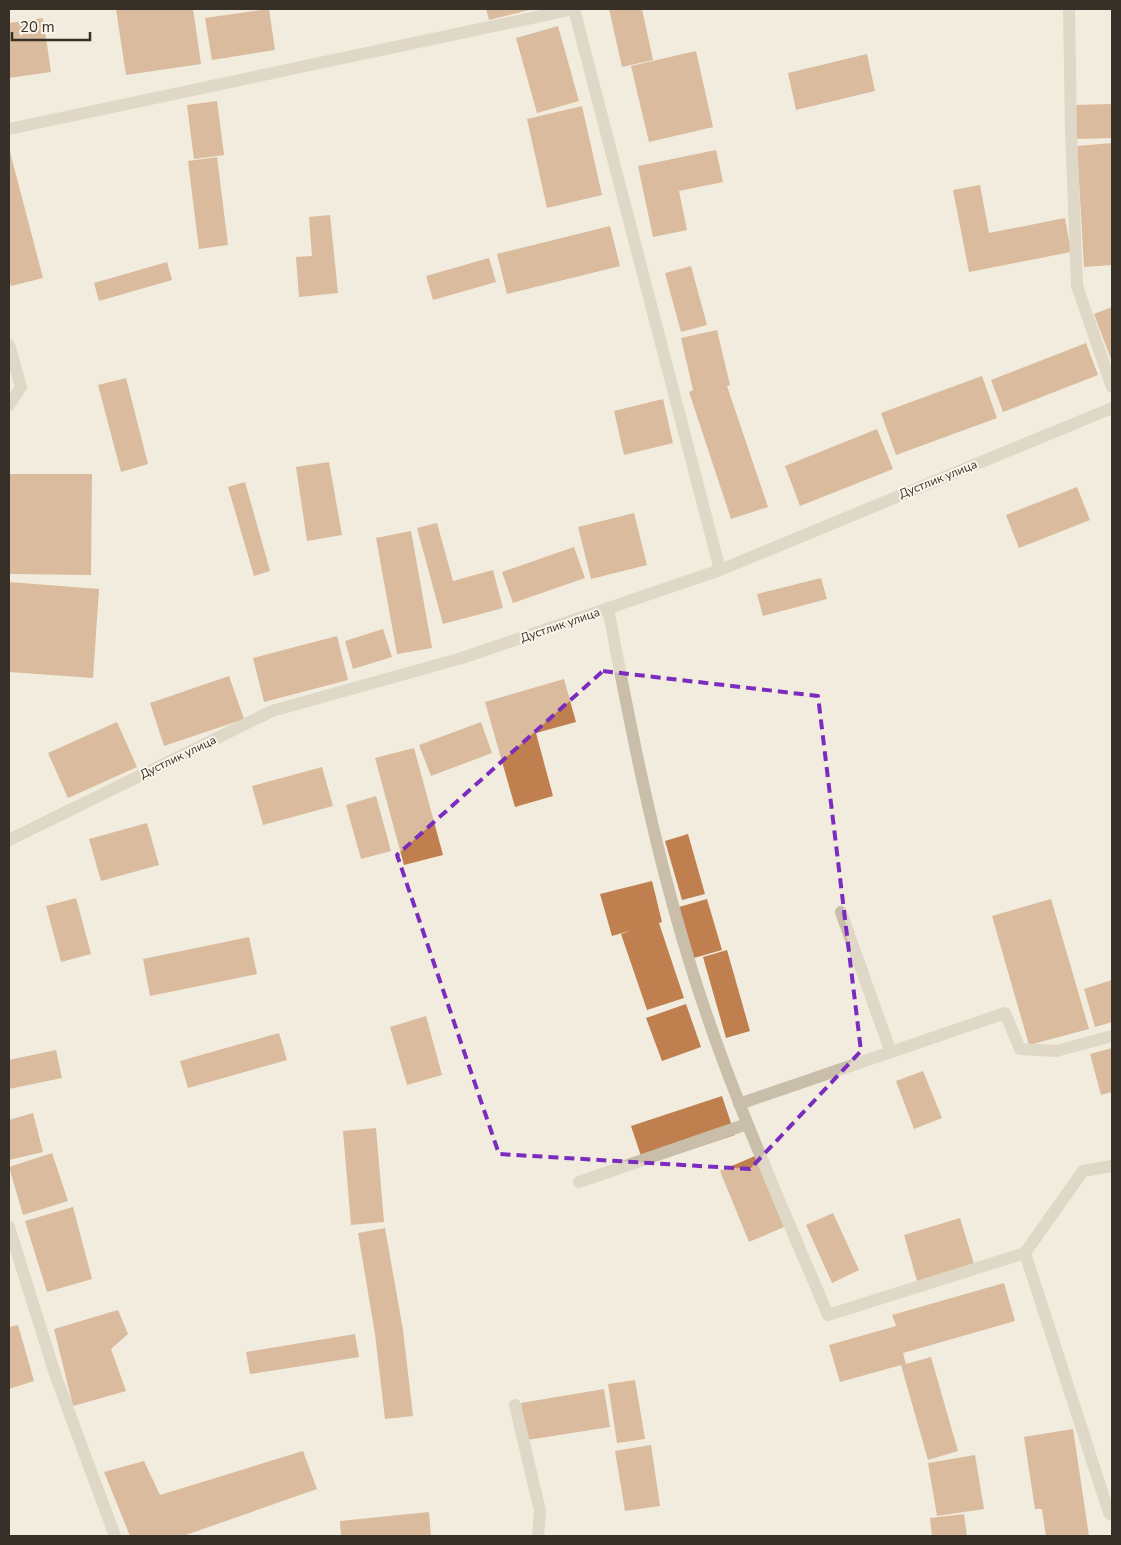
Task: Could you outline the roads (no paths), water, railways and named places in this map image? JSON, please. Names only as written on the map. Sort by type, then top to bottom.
[{"type":"street","points":[[9,129],[574,9],[720,570]]},
{"type":"street","points":[[1070,9],[1071,129],[1076,286],[1112,387]]},
{"type":"street","points":[[9,345],[21,387],[9,405]]},
{"type":"street","name":"Дустлик улица","points":[[9,840],[272,712],[462,658],[720,570],[1112,408]]},
{"type":"street","points":[[608,608],[647,805],[688,957],[739,1104],[828,1315],[1025,1253],[1083,1171],[1112,1166]]},
{"type":"street","points":[[841,912],[890,1050]]},
{"type":"street","points":[[739,1104],[890,1050],[1005,1013],[1020,1048],[1056,1051],[1112,1036]]},
{"type":"street","points":[[579,1182],[747,1124]]},
{"type":"street","points":[[9,1227],[56,1377],[115,1536]]},
{"type":"street","points":[[1025,1253],[1109,1513],[1112,1515]]},
{"type":"street","points":[[515,1405],[540,1511],[538,1536]]}]
